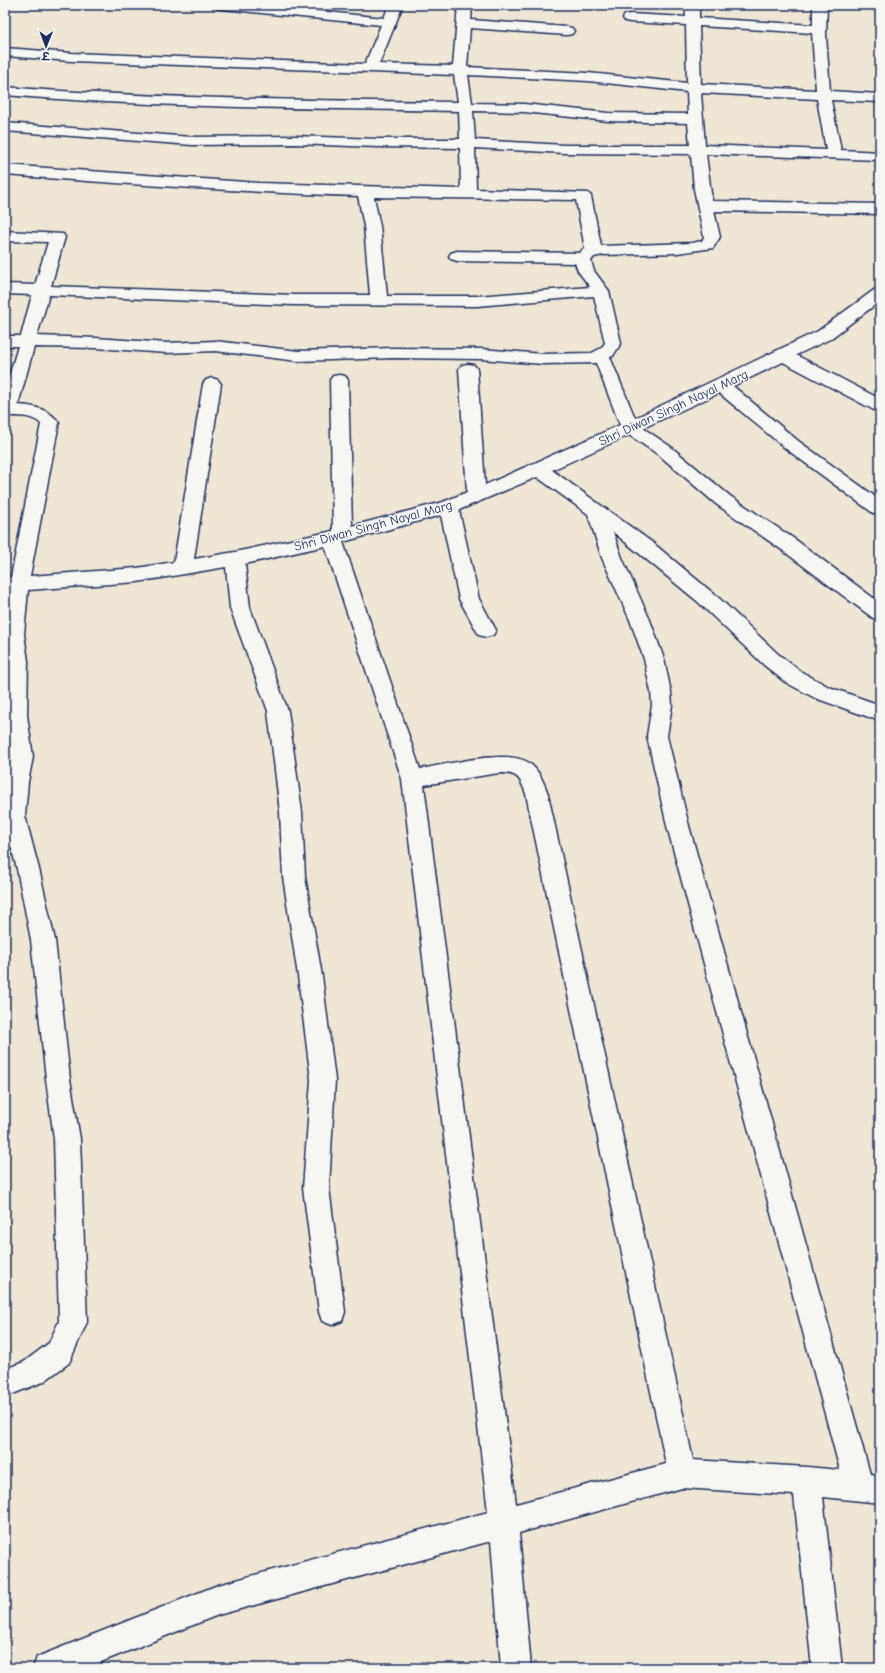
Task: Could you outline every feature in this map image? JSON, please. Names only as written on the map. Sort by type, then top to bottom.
[{"type":"street","points":[[222,5],[388,22]]},
{"type":"street","points":[[370,68],[396,5]]},
{"type":"street","points":[[465,5],[460,71],[466,107],[469,194]]},
{"type":"street","points":[[458,256],[590,255],[608,250],[690,248],[707,245],[712,237],[702,189],[695,119],[692,5]]},
{"type":"street","points":[[820,5],[819,29],[823,95],[834,155]]},
{"type":"street","points":[[630,18],[819,29]]},
{"type":"street","points":[[464,24],[567,31]]},
{"type":"street","points":[[5,52],[71,57],[528,73],[588,77],[694,88],[880,98]]},
{"type":"street","points":[[5,91],[91,98],[181,102],[524,108],[608,117],[695,119]]},
{"type":"street","points":[[5,126],[192,140],[467,143],[564,149],[698,150],[880,156]]},
{"type":"street","points":[[5,170],[145,181],[365,192],[583,196],[590,255]]},
{"type":"street","points":[[365,192],[372,226],[379,300]]},
{"type":"street","points":[[705,206],[880,209]]},
{"type":"street","points":[[5,236],[57,238],[7,410],[28,412],[43,416],[50,423],[12,584],[14,634],[18,661],[17,715],[22,757],[17,782],[14,816],[28,869],[43,940],[58,1079],[68,1138],[73,1322],[59,1353],[33,1372],[5,1383]]},
{"type":"street","points":[[5,342],[96,343],[167,348],[215,346],[298,356],[392,353],[481,354],[543,359],[596,358],[607,352],[613,343],[601,291],[586,271],[583,262],[590,255]]},
{"type":"street","points":[[5,289],[195,295],[292,300],[478,301],[601,291]]},
{"type":"street","name":"Shri Diwan Singh Nayal Marg","points":[[12,584],[137,574],[235,559],[337,536],[449,507],[539,469],[721,385],[824,335],[880,293]]},
{"type":"street","points":[[602,355],[629,427],[666,451],[723,500],[789,545],[880,613]]},
{"type":"street","points":[[783,355],[880,406]]},
{"type":"street","points":[[468,369],[476,495]]},
{"type":"street","points":[[340,380],[337,536],[413,779],[504,1523],[516,1668]]},
{"type":"street","points":[[183,568],[212,384]]},
{"type":"street","points":[[721,385],[791,444],[880,509]]},
{"type":"street","points":[[539,469],[645,547],[721,611],[774,663],[804,684],[840,700],[880,713]]},
{"type":"street","points":[[449,507],[469,599],[486,630]]},
{"type":"street","points":[[48,1668],[218,1600],[682,1474],[807,1481],[870,1487],[676,818],[657,736],[662,705],[662,692],[654,659],[640,620],[612,558],[596,510]]},
{"type":"street","points":[[235,559],[240,608],[278,711],[290,804],[294,877],[310,976],[323,1080],[316,1188],[332,1312]]},
{"type":"street","points":[[413,779],[500,765],[518,766],[530,776],[537,794],[682,1474]]},
{"type":"street","points":[[807,1481],[827,1668]]}]
